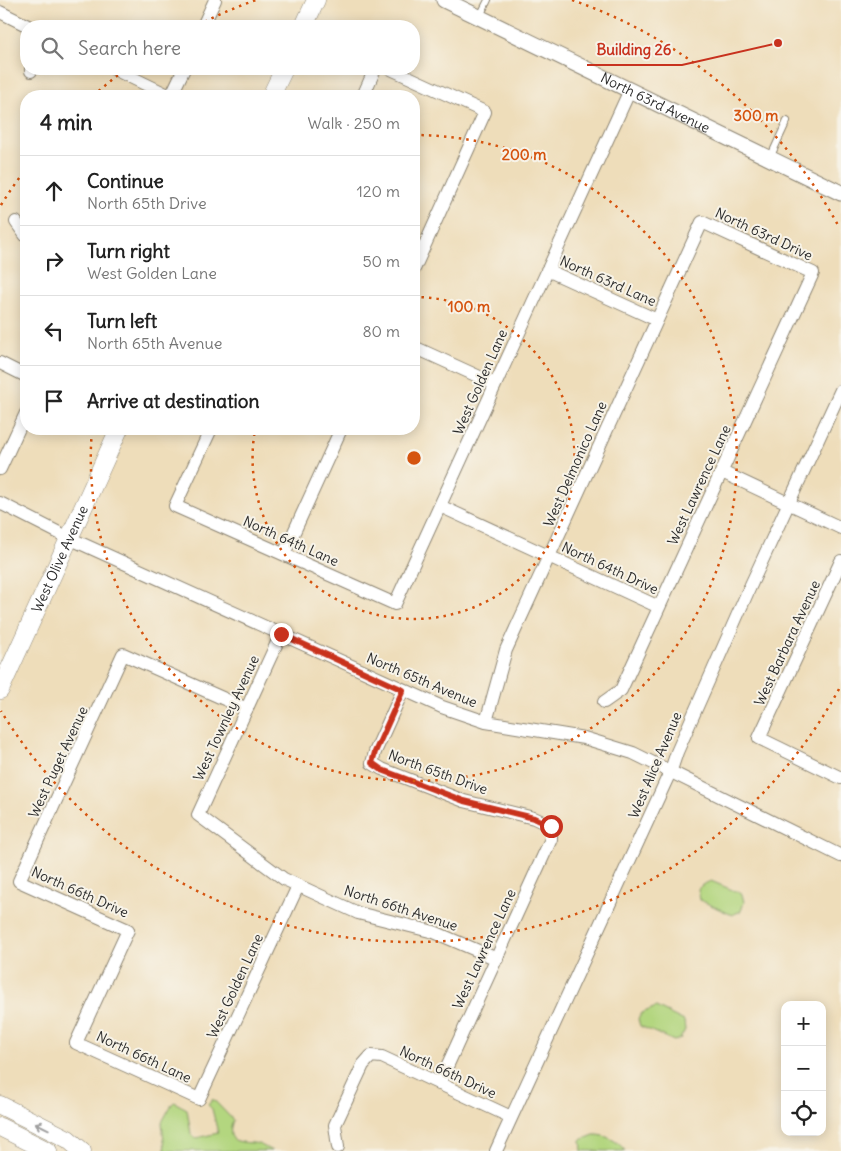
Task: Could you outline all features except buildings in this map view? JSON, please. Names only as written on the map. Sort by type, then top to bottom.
[{"type":"main road","points":[[307,20],[316,0]]},
{"type":"main road","points":[[275,90],[281,75]]},
{"type":"main road","name":"West Olive Avenue","points":[[0,690],[116,435]]},
{"type":"main road","points":[[0,1106],[68,1139],[82,1151]]},
{"type":"main road","points":[[0,1127],[48,1151]]},
{"type":"street","points":[[206,20],[215,0]]},
{"type":"street","name":"North 63rd Avenue","points":[[444,0],[841,193]]},
{"type":"street","points":[[0,12],[20,22]]},
{"type":"street","points":[[126,75],[158,90]]},
{"type":"street","points":[[173,90],[181,75]]},
{"type":"street","points":[[366,90],[372,75]]},
{"type":"street","points":[[403,75],[485,112],[420,256]]},
{"type":"street","name":"West Golden Lane","points":[[395,604],[630,90]]},
{"type":"street","points":[[16,222],[20,228]]},
{"type":"street","name":"North 63rd Drive","points":[[702,222],[813,273]]},
{"type":"street","name":"West Delmonico Lane","points":[[486,722],[506,650],[702,222]]},
{"type":"street","name":"North 63rd Lane","points":[[547,270],[657,320]]},
{"type":"street","name":"West Lawrence Lane","points":[[604,702],[621,690],[813,273]]},
{"type":"street","points":[[420,350],[495,384]]},
{"type":"street","points":[[0,363],[20,373]]},
{"type":"street","name":"West Alice Avenue","points":[[496,1151],[671,770],[745,598],[841,390]]},
{"type":"street","points":[[0,469],[20,426]]},
{"type":"street","name":"North 64th Lane","points":[[208,435],[176,506],[395,604]]},
{"type":"street","points":[[284,554],[338,435]]},
{"type":"street","points":[[722,472],[841,528]]},
{"type":"street","name":"North 65th Avenue","points":[[0,503],[69,538],[403,690],[486,722],[606,744],[671,770],[841,856]]},
{"type":"street","name":"North 64th Drive","points":[[440,506],[659,607]]},
{"type":"street","name":"West Barbara Avenue","points":[[841,561],[760,738],[841,778]]},
{"type":"street","name":"West Townley Avenue","points":[[198,815],[281,634]]},
{"type":"street","name":"West Puget Avenue","points":[[19,881],[123,654],[247,709]]},
{"type":"street","name":"North 65th Drive","points":[[403,690],[375,752],[372,763],[382,770],[464,801],[534,818],[551,826]]},
{"type":"street","name":"North 66th Avenue","points":[[198,815],[284,879],[298,886],[358,913],[434,932],[496,959]]},
{"type":"street","name":"West Lawrence Lane","points":[[439,1084],[552,839],[551,826]]},
{"type":"street","name":"North 66th Drive","points":[[19,881],[128,930],[76,1043]]},
{"type":"street","name":"West Golden Lane","points":[[199,1099],[298,886]]},
{"type":"street","name":"North 66th Lane","points":[[76,1043],[199,1099]]},
{"type":"street","name":"North 66th Drive","points":[[338,1147],[335,1125],[363,1065],[371,1056],[382,1057],[511,1117]]},
{"type":"lane","points":[[480,17],[488,0]]},
{"type":"lane","points":[[770,158],[787,121]]},
{"type":"green space","points":[[711,881],[742,894],[744,902],[741,911],[732,915],[700,900],[698,889]]},
{"type":"green space","points":[[656,1007],[684,1021],[685,1030],[680,1039],[674,1041],[640,1026],[638,1019],[642,1013]]},
{"type":"green space","points":[[213,1099],[233,1120],[231,1132],[234,1139],[241,1142],[258,1144],[272,1151],[165,1151],[162,1122],[174,1102],[187,1109],[191,1134],[196,1138],[218,1133],[212,1109],[208,1105]]},
{"type":"green space","points":[[594,1135],[612,1139],[625,1151],[582,1151],[581,1140]]},
{"type":"place","name":"Building 26","points":[[778,43]]},
{"type":"route","points":[[281,634],[403,690],[375,752],[372,763],[382,770],[464,801],[534,818],[551,826]]}]
